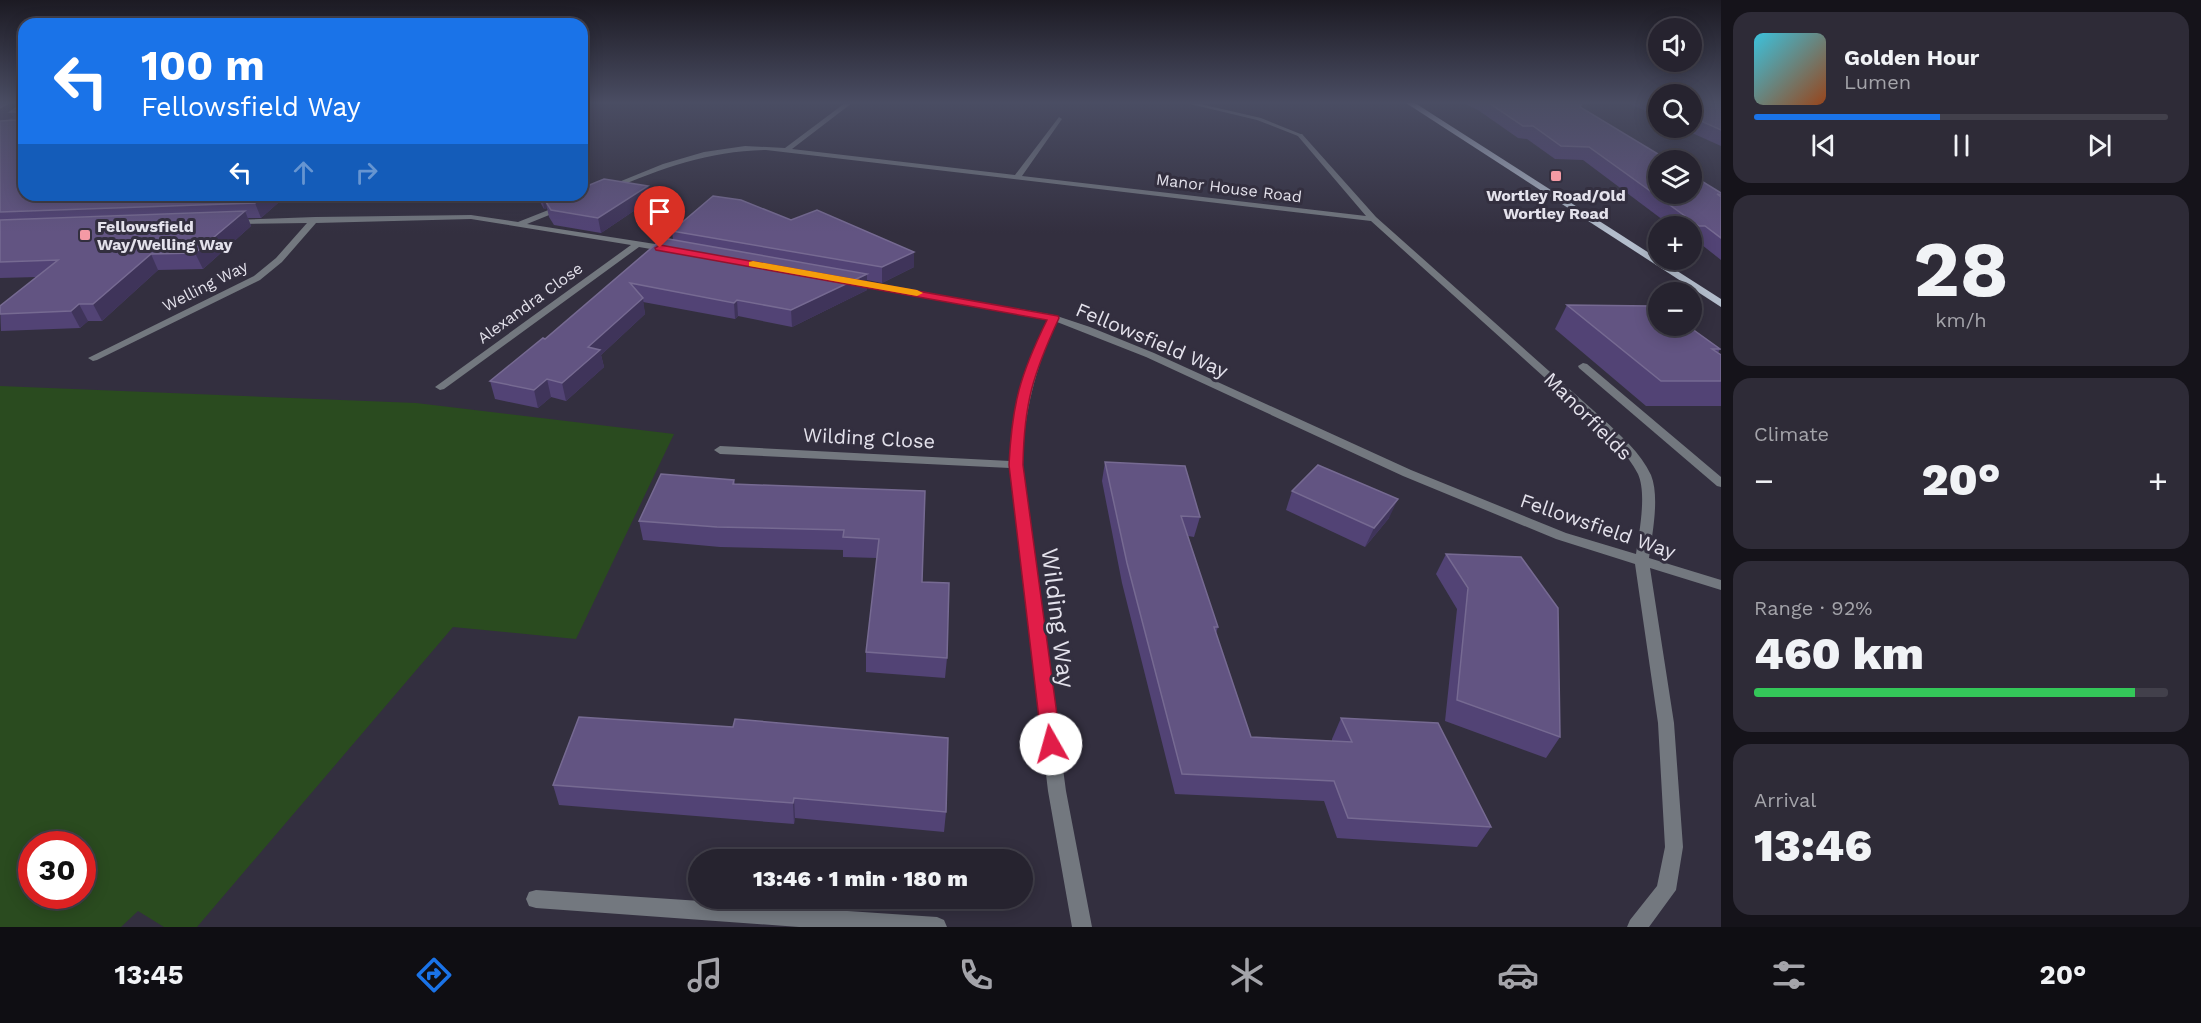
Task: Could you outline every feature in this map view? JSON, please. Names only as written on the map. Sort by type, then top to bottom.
[{"type":"main road","points":[[1477,146],[1721,304]]},
{"type":"street","points":[[787,150],[792,146]]},
{"type":"street","points":[[1018,176],[1039,146]]},
{"type":"street","name":"Manorfields","points":[[1310,146],[1373,219],[1599,422],[1627,449],[1644,476],[1649,509],[1642,563],[1666,723],[1674,847],[1666,890],[1637,927]]},
{"type":"street","name":"Manor House Road","points":[[604,189],[695,155],[746,147],[1018,176],[1373,219]]},
{"type":"street","points":[[521,223],[573,202]]},
{"type":"street","points":[[227,222],[446,216],[488,218],[683,252]]},
{"type":"street","name":"Welling Way","points":[[93,358],[257,278],[279,260],[315,219]]},
{"type":"street","name":"Alexandra Close","points":[[440,387],[638,244]]},
{"type":"street","name":"Fellowsfield Way","points":[[843,280],[1054,318],[1087,329],[1150,355],[1298,425],[1428,482],[1561,536],[1642,563],[1721,585]]},
{"type":"street","name":"Wilding Way","points":[[1054,318],[1032,363],[1024,389],[1017,426],[1016,465],[1057,791],[1082,927]]},
{"type":"street","points":[[1583,366],[1721,483]]},
{"type":"street","name":"Wilding Close","points":[[720,450],[1016,465]]},
{"type":"street","points":[[536,899],[937,927]]},
{"type":"green space","points":[[0,386],[416,403],[674,434],[576,639],[453,627],[197,927],[164,927],[138,911],[121,927],[0,927]]},
{"type":"building","points":[[0,146],[18,146],[18,201],[258,201],[255,203],[0,212]]},
{"type":"building","points":[[1568,146],[1645,146],[1651,150],[1648,150],[1648,189],[1589,147]]},
{"type":"building","points":[[604,179],[648,186],[598,218],[551,210],[546,202],[588,201],[588,186]]},
{"type":"building","points":[[1702,181],[1721,193],[1721,195],[1717,194],[1721,197],[1721,238],[1702,226],[1702,216],[1685,216],[1668,204],[1702,204]]},
{"type":"building","points":[[713,196],[741,200],[791,220],[817,210],[914,252],[882,267],[672,231]]},
{"type":"building","points":[[245,211],[195,253],[151,254],[93,304],[79,304],[71,311],[0,314],[0,306],[58,260],[0,262],[0,220]]},
{"type":"building","points":[[663,238],[867,274],[791,310],[737,300],[734,303],[630,283],[643,298],[588,347],[600,350],[562,383],[547,379],[534,390],[490,381],[543,338],[545,339]]},
{"type":"building","points":[[1567,305],[1648,306],[1648,336],[1702,336],[1720,349],[1712,349],[1721,355],[1721,381],[1661,381]]},
{"type":"building","points":[[1105,462],[1185,466],[1200,517],[1181,516],[1218,627],[1214,627],[1251,737],[1352,742],[1341,718],[1438,723],[1491,827],[1348,818],[1334,781],[1182,774],[1127,563]]},
{"type":"building","points":[[1318,465],[1398,499],[1374,528],[1292,491]]},
{"type":"building","points":[[661,474],[734,480],[733,484],[925,491],[922,582],[949,583],[947,658],[866,652],[879,539],[843,537],[844,530],[717,527],[639,521]]},
{"type":"building","points":[[1446,554],[1521,557],[1558,608],[1560,737],[1457,700],[1468,588]]},
{"type":"building","points":[[579,717],[733,727],[735,719],[948,738],[946,812],[794,798],[793,803],[553,785]]},
{"type":"slow traffic","points":[[753,264],[917,293]]},
{"type":"place","name":"Wortley Road/Old Wortley Road","points":[[1556,176]]},
{"type":"place","name":"Fellowsfield Way/Welling Way","points":[[85,235]]},
{"type":"route","points":[[660,248],[1054,318],[1032,363],[1024,389],[1017,426],[1016,465],[1051,744]]}]
